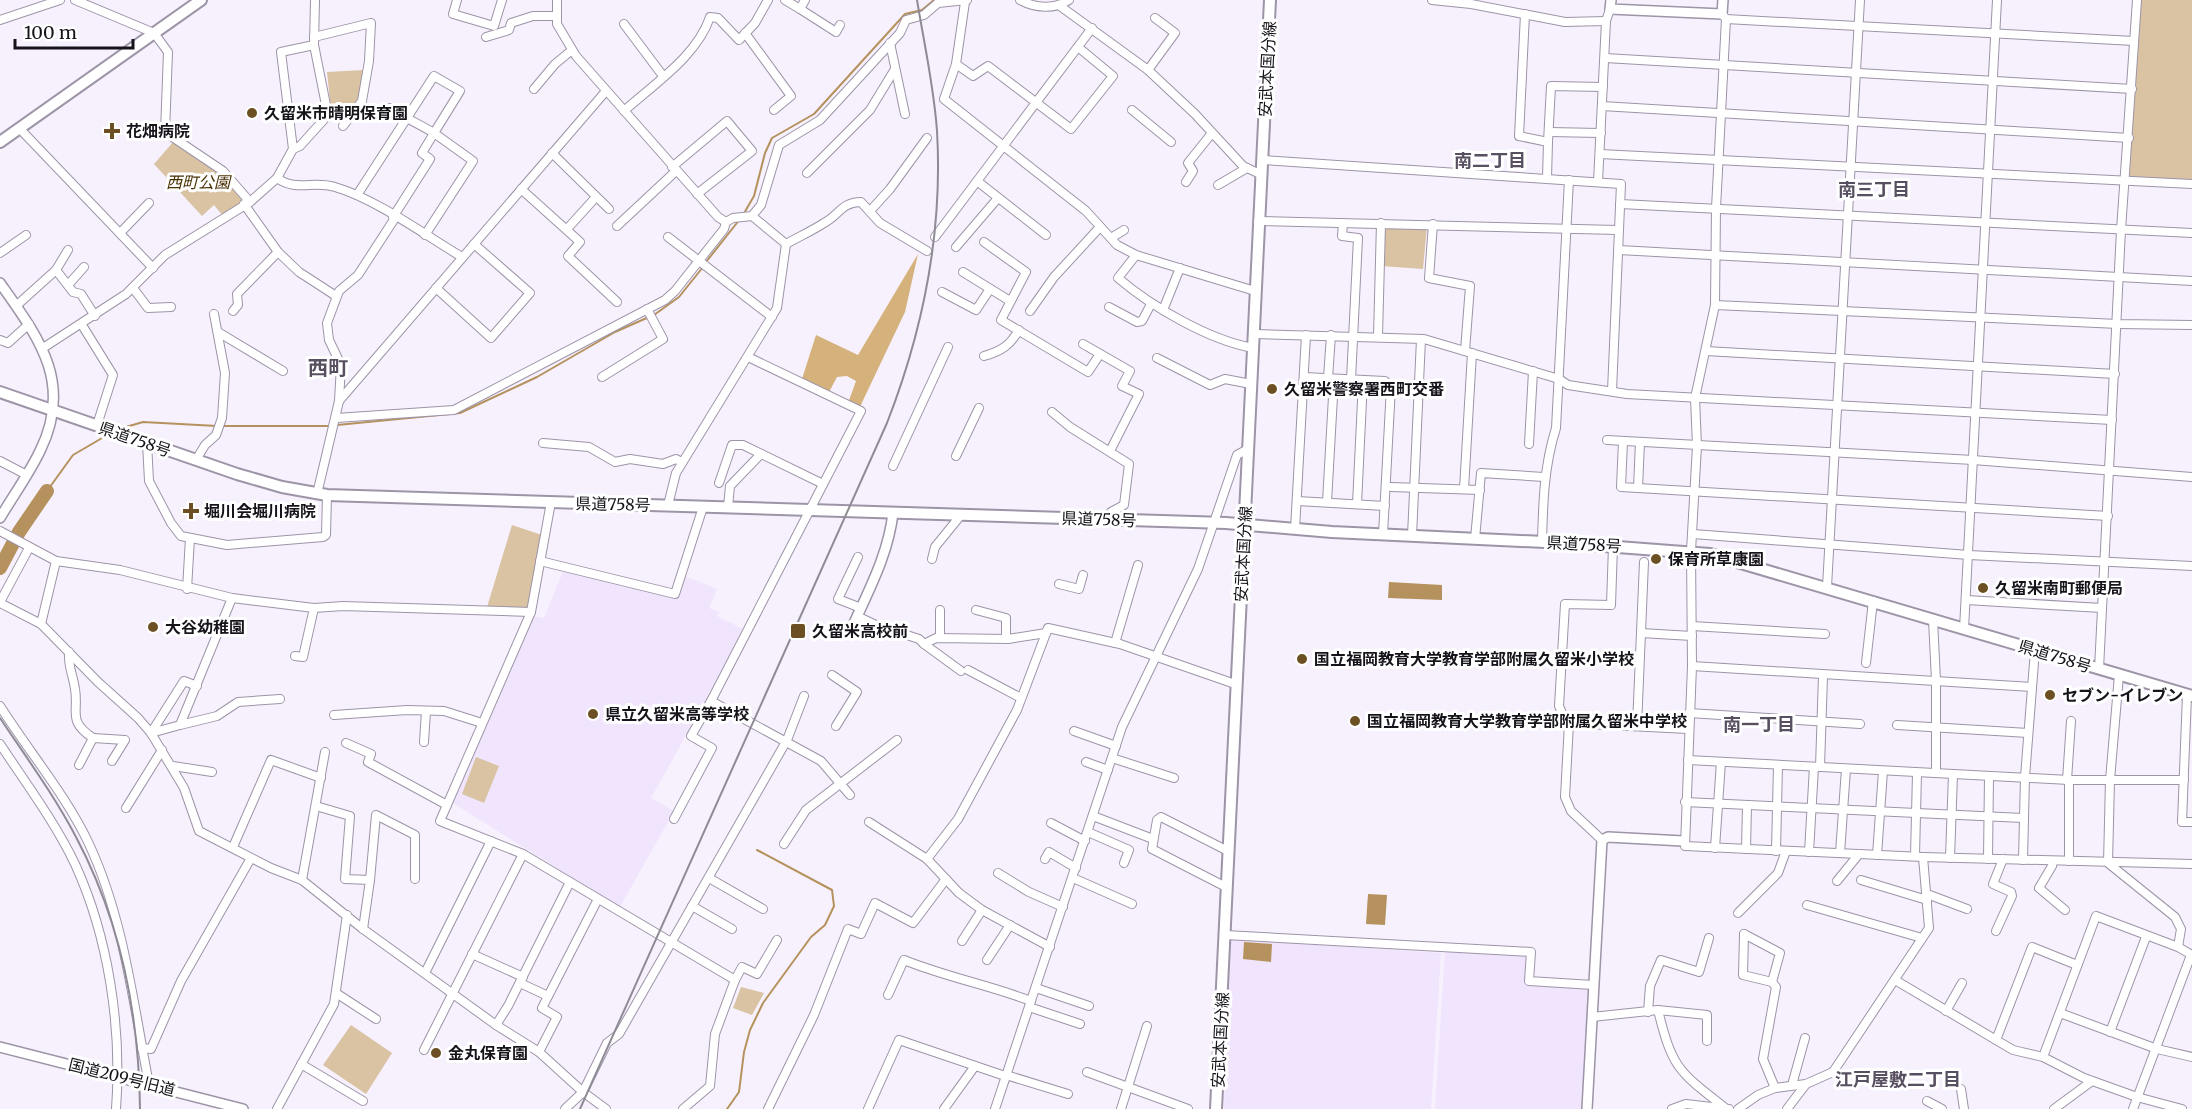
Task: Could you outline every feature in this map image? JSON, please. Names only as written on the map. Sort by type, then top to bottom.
[{"type":"main road","points":[[0,142],[201,0]]},
{"type":"main road","name":"安武本国分線","points":[[1216,1109],[1270,0]]},
{"type":"main road","name":"県道758号","points":[[0,392],[196,460],[282,487],[322,494],[1214,522],[1295,529],[1691,551],[1728,558],[2189,695]]},
{"type":"street","points":[[0,20],[60,0]]},
{"type":"street","points":[[75,0],[154,33],[168,52],[165,132],[223,171],[247,203],[278,252],[299,272],[336,296]]},
{"type":"street","points":[[293,149],[300,146],[328,115],[314,41],[315,0]]},
{"type":"street","points":[[457,0],[453,14],[494,26],[502,0]]},
{"type":"street","points":[[557,0],[557,24],[572,50],[674,169],[726,222]]},
{"type":"street","points":[[624,111],[663,76],[704,34],[710,17],[718,18],[739,40],[755,23],[768,0]]},
{"type":"street","points":[[785,0],[836,32],[840,25]]},
{"type":"street","points":[[800,9],[805,0]]},
{"type":"street","points":[[1020,0],[1037,6],[1060,6],[1069,0]]},
{"type":"street","points":[[1432,0],[1565,22],[1606,21]]},
{"type":"street","points":[[1723,0],[1715,305],[1695,398],[1696,492],[1691,551],[1692,666],[1683,841],[1685,846],[1919,857],[2192,864]]},
{"type":"street","points":[[1827,587],[1860,0]]},
{"type":"street","points":[[1964,628],[1986,173],[1997,0]]},
{"type":"street","points":[[2099,669],[2121,230],[2137,0]]},
{"type":"street","points":[[336,419],[454,410],[647,309],[675,291],[724,229],[726,222],[733,218],[752,216],[761,205],[775,152],[779,145],[820,120],[911,17],[924,15],[938,3],[966,1],[956,64],[944,99],[1086,211],[1110,238],[1136,255],[1256,291]]},
{"type":"street","points":[[1598,182],[1606,21],[1610,5],[1724,17],[2134,41]]},
{"type":"street","points":[[1060,6],[1148,70],[1247,168],[1262,175]]},
{"type":"street","points":[[1525,14],[1520,136],[1548,142]]},
{"type":"street","points":[[486,37],[509,30],[511,23],[533,16],[556,16]]},
{"type":"street","points":[[1148,70],[1175,33],[1155,18]]},
{"type":"street","points":[[43,348],[95,316],[133,288],[165,255],[247,203],[277,178],[293,149],[281,52],[371,23],[369,61],[362,101],[344,126]]},
{"type":"street","points":[[624,24],[663,76]]},
{"type":"street","points":[[935,237],[1092,28]]},
{"type":"street","points":[[745,33],[791,96],[774,110]]},
{"type":"street","points":[[890,43],[905,114]]},
{"type":"street","points":[[956,64],[973,76],[988,66],[1071,129],[1113,76],[1078,47]]},
{"type":"street","points":[[534,88],[555,64],[572,50]]},
{"type":"street","points":[[1605,58],[2132,89]]},
{"type":"street","points":[[807,173],[870,110],[896,69]]},
{"type":"street","points":[[147,443],[149,482],[171,523],[181,536],[227,544],[326,535],[322,494],[339,401],[341,365],[329,340],[327,323],[336,296],[358,275],[430,159],[422,153],[460,92],[434,76],[357,195]]},
{"type":"street","points":[[1547,178],[1551,86],[1603,87]]},
{"type":"street","points":[[339,401],[606,91]]},
{"type":"street","points":[[1602,106],[2129,138]]},
{"type":"street","points":[[390,108],[434,133],[473,161],[425,235]]},
{"type":"street","points":[[1132,110],[1171,142]]},
{"type":"street","points":[[617,226],[674,169],[727,121],[752,151],[697,194]]},
{"type":"street","points":[[20,129],[153,268]]},
{"type":"street","points":[[1549,132],[1601,134]]},
{"type":"street","points":[[1186,182],[1193,171],[1188,163],[1212,133]]},
{"type":"street","points":[[870,211],[890,189],[927,138]]},
{"type":"street","points":[[552,153],[609,209]]},
{"type":"street","points":[[1600,154],[2192,184]]},
{"type":"street","points":[[1263,160],[1622,184],[1612,391]]},
{"type":"street","points":[[1218,185],[1247,168]]},
{"type":"street","points":[[277,178],[288,186],[325,184],[357,195],[462,257]]},
{"type":"street","points":[[1542,542],[1546,458],[1556,428],[1569,180]]},
{"type":"street","points":[[976,181],[1046,235]]},
{"type":"street","points":[[521,189],[580,242],[568,256],[617,302]]},
{"type":"street","points":[[567,229],[596,197]]},
{"type":"street","points":[[956,247],[998,198]]},
{"type":"street","points":[[786,244],[828,222],[838,209],[850,202],[861,202],[880,223],[927,251]]},
{"type":"street","points":[[120,232],[149,203]]},
{"type":"street","points":[[1620,204],[2192,233]]},
{"type":"street","points":[[752,216],[786,244]]},
{"type":"street","points":[[1258,221],[1618,230]]},
{"type":"street","points":[[1343,223],[1342,236],[1358,237],[1351,380]]},
{"type":"street","points":[[1378,336],[1381,223]]},
{"type":"street","points":[[1433,224],[1429,278],[1470,286],[1464,489]]},
{"type":"street","points":[[1030,311],[1054,277],[1100,226]]},
{"type":"street","points":[[1110,238],[1124,230]]},
{"type":"street","points":[[0,253],[26,235]]},
{"type":"street","points":[[668,237],[772,317]]},
{"type":"street","points":[[984,242],[1026,272],[1000,320],[1088,372],[1100,354]]},
{"type":"street","points":[[436,288],[491,338],[507,320],[530,293],[474,244]]},
{"type":"street","points":[[668,505],[676,473],[682,462],[777,308],[786,244]]},
{"type":"street","points":[[16,306],[56,270],[68,250]]},
{"type":"street","points":[[1619,250],[2192,281]]},
{"type":"street","points":[[233,311],[238,305],[237,294],[278,252]]},
{"type":"street","points":[[1136,255],[1118,278],[1151,304],[1234,345],[1253,348]]},
{"type":"street","points":[[68,285],[84,267]]},
{"type":"street","points":[[1163,310],[1180,268]]},
{"type":"street","points":[[56,270],[73,292],[81,294],[95,316]]},
{"type":"street","points":[[963,272],[1010,301]]},
{"type":"street","points":[[0,283],[43,348],[54,386],[52,410],[40,450],[0,518]]},
{"type":"street","points":[[133,288],[148,308],[171,307]]},
{"type":"street","points":[[942,292],[976,310],[990,289]]},
{"type":"street","points":[[1109,307],[1137,322],[1142,321],[1151,304]]},
{"type":"street","points":[[1715,305],[2118,324],[2192,325]]},
{"type":"street","points":[[602,377],[663,339],[647,309]]},
{"type":"street","points":[[196,460],[205,445],[217,433],[220,422],[225,373],[214,314]]},
{"type":"street","points":[[0,340],[8,343],[29,324]]},
{"type":"street","points":[[82,325],[113,375],[97,425]]},
{"type":"street","points":[[984,356],[1000,351],[1011,343],[1019,330]]},
{"type":"street","points":[[218,332],[283,371]]},
{"type":"street","points":[[1254,334],[1421,339],[1559,379],[1568,385],[1612,391],[1695,398],[2112,420]]},
{"type":"street","points":[[1295,529],[1306,335]]},
{"type":"street","points":[[1327,502],[1331,335]]},
{"type":"street","points":[[1412,536],[1421,339]]},
{"type":"street","points":[[1083,344],[1130,371],[1122,386],[1140,394],[1110,451]]},
{"type":"street","points":[[893,466],[948,347]]},
{"type":"street","points":[[1706,351],[2115,374]]},
{"type":"street","points":[[674,819],[712,748],[691,736],[861,411],[748,357]]},
{"type":"street","points":[[1157,358],[1210,385],[1225,379],[1251,384]]},
{"type":"street","points":[[1529,444],[1533,371]]},
{"type":"street","points":[[1304,377],[1385,381],[1392,387],[1383,534]]},
{"type":"street","points":[[1357,504],[1363,380]]},
{"type":"street","points":[[956,456],[979,408]]},
{"type":"street","points":[[1052,412],[1070,427],[1130,464],[1124,505],[1111,512],[1110,520]]},
{"type":"street","points":[[1607,440],[1973,460],[2192,477]]},
{"type":"street","points":[[1623,441],[1621,487],[2108,516]]},
{"type":"street","points":[[1638,488],[1640,442]]},
{"type":"street","points":[[543,443],[589,447],[615,462],[630,459],[663,464],[676,459],[682,462]]},
{"type":"street","points":[[718,483],[732,445],[743,445],[824,484]]},
{"type":"street","points":[[995,1109],[1116,746],[1155,655],[1198,569],[1237,455],[1248,448]]},
{"type":"street","points":[[728,507],[730,486],[761,454]]},
{"type":"street","points":[[0,461],[25,474]]},
{"type":"street","points":[[1475,539],[1481,473],[1544,477]]},
{"type":"street","points":[[1391,487],[1480,490]]},
{"type":"street","points":[[1296,501],[1384,506]]},
{"type":"street","points":[[551,502],[531,612],[440,821],[524,854],[735,980]]},
{"type":"street","points":[[540,561],[675,594],[703,507]]},
{"type":"street","points":[[851,630],[882,562],[890,538],[893,513]]},
{"type":"street","points":[[932,559],[935,547],[961,515]]},
{"type":"street","points":[[0,531],[56,561],[120,570],[232,598],[314,608],[343,606],[531,612]]},
{"type":"street","points":[[1693,534],[1969,555],[2192,566]]},
{"type":"street","points":[[188,588],[190,538]]},
{"type":"street","points":[[1613,546],[1611,605],[1565,604],[1559,706],[1566,722],[1569,723],[1688,729]]},
{"type":"street","points":[[29,548],[0,603],[41,624],[151,733],[184,788],[199,831],[251,858],[302,880],[363,928],[496,1025],[539,1052],[583,1092],[606,1109]]},
{"type":"street","points":[[858,557],[838,599],[876,625],[919,639],[964,670],[1021,698]]},
{"type":"street","points":[[41,624],[56,561]]},
{"type":"street","points":[[1637,726],[1644,562]]},
{"type":"street","points":[[1114,643],[1138,565]]},
{"type":"street","points":[[1059,584],[1079,589],[1083,575]]},
{"type":"street","points":[[180,725],[232,598]]},
{"type":"street","points":[[1966,600],[2102,608]]},
{"type":"street","points":[[1866,663],[1873,601]]},
{"type":"street","points":[[295,656],[303,657],[314,608]]},
{"type":"street","points":[[940,610],[940,638]]},
{"type":"street","points":[[976,610],[1006,618],[1006,639]]},
{"type":"street","points":[[1933,619],[1937,727],[1936,773]]},
{"type":"street","points":[[1692,626],[1825,634]]},
{"type":"street","points":[[927,859],[958,819],[1021,698],[1048,628],[1155,655],[1235,684]]},
{"type":"street","points":[[924,644],[940,638],[1006,639],[1046,633]]},
{"type":"street","points":[[1641,633],[1692,636]]},
{"type":"street","points":[[2023,860],[2025,777],[2035,650]]},
{"type":"street","points":[[69,652],[68,666],[75,689],[74,711],[82,731],[93,738],[124,740],[112,761]]},
{"type":"street","points":[[1692,666],[1823,676],[2032,687]]},
{"type":"street","points":[[832,675],[857,692],[836,726]]},
{"type":"street","points":[[2119,675],[2110,780],[2108,863],[2132,885],[2175,917],[2181,928],[2178,947]]},
{"type":"street","points":[[1809,852],[1812,807],[1823,722],[1823,676]]},
{"type":"street","points":[[151,733],[184,681],[197,686]]},
{"type":"street","points":[[2189,695],[2182,822],[2192,822]]},
{"type":"street","points":[[565,1109],[583,1092],[607,1043],[619,1034],[787,741],[804,696]]},
{"type":"street","points":[[151,733],[217,716],[238,702],[280,699]]},
{"type":"street","points":[[711,701],[821,761],[850,795]]},
{"type":"street","points":[[0,706],[48,775],[92,852],[107,889],[125,957],[149,1084]]},
{"type":"street","points":[[424,742],[426,711]]},
{"type":"street","points":[[334,715],[444,711],[483,723]]},
{"type":"street","points":[[1689,713],[1860,724]]},
{"type":"street","points":[[2069,861],[2068,780],[2071,721]]},
{"type":"street","points":[[1569,723],[1565,797],[1571,811],[1602,840]]},
{"type":"street","points":[[1897,725],[2028,733]]},
{"type":"street","points":[[1074,731],[1116,746]]},
{"type":"street","points":[[79,765],[93,738]]},
{"type":"street","points":[[784,844],[806,810],[897,740]]},
{"type":"street","points":[[346,743],[372,754],[368,762],[447,805]]},
{"type":"street","points":[[0,744],[74,863],[94,915],[108,973],[118,1076],[116,1109]]},
{"type":"street","points":[[126,808],[162,750]]},
{"type":"street","points":[[302,880],[325,752]]},
{"type":"street","points":[[1112,758],[1174,778]]},
{"type":"street","points":[[233,847],[272,760],[321,778]]},
{"type":"street","points":[[1688,760],[2068,780],[2184,780]]},
{"type":"street","points":[[1086,762],[1108,770]]},
{"type":"street","points":[[1715,848],[1721,762]]},
{"type":"street","points":[[1776,851],[1778,765]]},
{"type":"street","points":[[172,766],[212,772]]},
{"type":"street","points":[[1840,854],[1846,769]]},
{"type":"street","points":[[1877,855],[1882,771]]},
{"type":"street","points":[[1738,1109],[1758,1095],[1774,1088],[1806,1084],[1833,1072],[1929,928],[1927,897],[1919,857],[1916,814],[1917,773]]},
{"type":"street","points":[[1950,858],[1953,774]]},
{"type":"street","points":[[1988,859],[1989,776]]},
{"type":"street","points":[[1685,802],[1812,807],[1879,813],[2023,818]]},
{"type":"street","points":[[316,806],[350,816],[345,879],[370,880]]},
{"type":"street","points":[[1746,849],[1747,806]]},
{"type":"street","points":[[363,928],[376,815],[415,835],[416,879]]},
{"type":"street","points":[[1093,816],[1153,839]]},
{"type":"street","points":[[1226,887],[1152,849],[1157,820],[1161,817],[1228,851]]},
{"type":"street","points":[[869,822],[927,859],[982,910],[1050,947]]},
{"type":"street","points":[[1052,823],[1085,841]]},
{"type":"street","points":[[1088,832],[1129,850],[1124,863]]},
{"type":"street","points":[[1602,840],[1608,837],[1683,841]]},
{"type":"street","points":[[1587,1109],[1602,840]]},
{"type":"street","points":[[425,973],[491,841]]},
{"type":"street","points":[[1738,913],[1778,873],[1786,851]]},
{"type":"street","points":[[1045,859],[1049,852],[1076,868]]},
{"type":"street","points":[[424,1050],[524,854]]},
{"type":"street","points":[[1837,881],[1859,854]]},
{"type":"street","points":[[142,1048],[151,1048],[181,981],[251,858]]},
{"type":"street","points":[[1996,931],[2012,896],[2011,892],[1992,884],[2003,859]]},
{"type":"street","points":[[2053,861],[2039,888],[2064,910]]},
{"type":"street","points":[[998,873],[1029,892],[1063,907]]},
{"type":"street","points":[[709,878],[763,909]]},
{"type":"street","points":[[1073,878],[1132,904]]},
{"type":"street","points":[[768,1109],[814,1015],[848,929],[861,934],[875,903],[913,923],[946,879]]},
{"type":"street","points":[[1861,880],[1967,909]]},
{"type":"street","points":[[496,1025],[570,882]]},
{"type":"street","points":[[539,1052],[557,1017],[542,1008],[598,899]]},
{"type":"street","points":[[1807,905],[1922,938]]},
{"type":"street","points":[[692,906],[732,929]]},
{"type":"street","points":[[962,941],[982,910]]},
{"type":"street","points":[[277,1109],[334,1004],[347,915]]},
{"type":"street","points":[[2043,1057],[2096,916],[2178,947],[2192,955],[2133,1109]]},
{"type":"street","points":[[987,960],[1010,925]]},
{"type":"street","points":[[1773,982],[1743,975],[1744,934],[1779,952],[1773,982],[1776,987],[1763,1059],[1774,1088]]},
{"type":"street","points":[[1225,935],[1531,952],[1529,981],[1593,984]]},
{"type":"street","points":[[2110,1032],[2146,936]]},
{"type":"street","points":[[1648,1012],[1650,987],[1661,960],[1699,972],[1709,938]]},
{"type":"street","points":[[683,1109],[710,1086],[715,1034],[742,967],[756,974],[777,940]]},
{"type":"street","points":[[1996,1040],[2032,947],[2077,965]]},
{"type":"street","points":[[472,954],[548,996]]},
{"type":"street","points":[[888,995],[904,960],[938,974],[993,986],[1080,1024]]},
{"type":"street","points":[[1895,980],[2013,1050],[2043,1057],[2092,1081],[2137,1097],[2182,1109]]},
{"type":"street","points":[[1946,1011],[1962,983]]},
{"type":"street","points":[[1036,988],[1089,1006]]},
{"type":"street","points":[[336,993],[376,1019]]},
{"type":"street","points":[[1592,1017],[1659,1011],[1707,1015],[1707,1041]]},
{"type":"street","points":[[1659,1011],[1668,1048],[1684,1076],[1727,1108]]},
{"type":"street","points":[[2060,1013],[2157,1049],[2192,1058]]},
{"type":"street","points":[[1121,1109],[1125,1087],[1147,1026]]},
{"type":"street","points":[[1792,1085],[1805,1038]]},
{"type":"street","points":[[868,1109],[898,1040],[1068,1094]]},
{"type":"street","name":"国道209号旧道","points":[[0,1047],[243,1109]]},
{"type":"street","points":[[301,1064],[363,1101]]},
{"type":"street","points":[[944,1109],[975,1066]]},
{"type":"street","points":[[1087,1072],[1188,1109]]},
{"type":"street","points":[[2054,1109],[2092,1081]]},
{"type":"street","points":[[1787,1109],[1806,1084]]},
{"type":"street","points":[[1961,1089],[1964,1109]]},
{"type":"street","points":[[1927,1101],[1942,1109]]},
{"type":"street","points":[[1672,1109],[1686,1104],[1727,1108]]},
{"type":"shaded area","points":[[918,254],[905,312],[857,413],[847,406],[856,381],[847,376],[837,377],[827,396],[801,382],[816,335],[858,355]]},
{"type":"shaded area","name":"県立久留米高等学校","points":[[564,569],[676,597],[685,576],[717,589],[709,608],[719,612],[717,616],[745,630],[651,798],[674,811],[620,907],[451,802],[532,616],[544,618]]},
{"type":"shaded area","points":[[1389,582],[1442,585],[1442,600],[1388,598]]},
{"type":"shaded area","points":[[1368,894],[1387,895],[1385,925],[1366,924]]},
{"type":"shaded area","points":[[1230,939],[1441,953],[1431,1109],[1224,1109]]},
{"type":"shaded area","points":[[1244,942],[1272,944],[1271,962],[1243,959]]},
{"type":"shaded area","points":[[1445,952],[1529,954],[1528,985],[1589,988],[1583,1109],[1435,1109]]},
{"type":"green space","points":[[2137,0],[2192,0],[2192,184],[2125,180]]},
{"type":"green space","points":[[363,70],[358,102],[341,122],[332,120],[327,72]]},
{"type":"green space","name":"西町公園","points":[[174,141],[212,166],[244,201],[223,216],[214,205],[202,216],[154,164]]},
{"type":"green space","points":[[1385,223],[1427,226],[1423,269],[1381,266]]},
{"type":"green space","points":[[512,525],[542,535],[528,607],[487,607]]},
{"type":"green space","points":[[476,757],[499,766],[484,803],[462,794]]},
{"type":"green space","points":[[741,987],[764,993],[752,1015],[733,1008]]},
{"type":"green space","points":[[351,1025],[392,1053],[366,1094],[323,1065]]},
{"type":"waterway","points":[[743,215],[754,196],[765,153],[772,138],[814,114],[905,14],[922,10],[934,0]]},
{"type":"waterway","points":[[706,262],[740,219]]},
{"type":"waterway","points":[[654,315],[679,297],[703,267]]},
{"type":"waterway","points":[[337,425],[460,413],[537,377],[615,332],[649,317]]},
{"type":"waterway","points":[[119,429],[143,422],[217,426]]},
{"type":"waterway","points":[[223,426],[331,426]]},
{"type":"waterway","points":[[47,491],[73,455],[109,434]]},
{"type":"waterway","points":[[0,568],[19,532],[47,491]]},
{"type":"waterway","points":[[727,1109],[739,1092],[744,1052],[750,1030],[763,1003],[811,937],[825,925],[834,906],[832,890],[757,850]]},
{"type":"railway","points":[[580,1109],[887,423],[911,352],[921,316],[934,243],[938,169],[934,98],[917,0]]},
{"type":"railway","points":[[0,718],[40,776],[67,821],[104,901],[124,969],[131,1004],[136,1039],[140,1109]]},
{"type":"place","name":"久留米市晴明保育園","points":[[252,113]]},
{"type":"place","name":"花畑病院","points":[[112,131]]},
{"type":"place","name":"久留米警察署西町交番","points":[[1272,389]]},
{"type":"place","name":"堀川会堀川病院","points":[[191,511]]},
{"type":"place","name":"保育所草康園","points":[[1656,559]]},
{"type":"place","name":"久留米南町郵便局","points":[[1983,588]]},
{"type":"place","name":"大谷幼稚園","points":[[153,627]]},
{"type":"place","name":"久留米高校前","points":[[798,631]]},
{"type":"place","name":"国立福岡教育大学教育学部附属久留米小学校","points":[[1302,659]]},
{"type":"place","name":"セブン-イレブン","points":[[2050,695]]},
{"type":"place","name":"県立久留米高等学校","points":[[593,714]]},
{"type":"place","name":"国立福岡教育大学教育学部附属久留米中学校","points":[[1355,721]]},
{"type":"place","name":"金丸保育園","points":[[436,1053]]},
{"type":"district","name":"南二丁目","points":[[1490,161]]},
{"type":"district","name":"南三丁目","points":[[1874,190]]},
{"type":"district","name":"西町","points":[[328,368]]},
{"type":"district","name":"南一丁目","points":[[1759,725]]},
{"type":"district","name":"江戸屋敷二丁目","points":[[1898,1080]]}]
